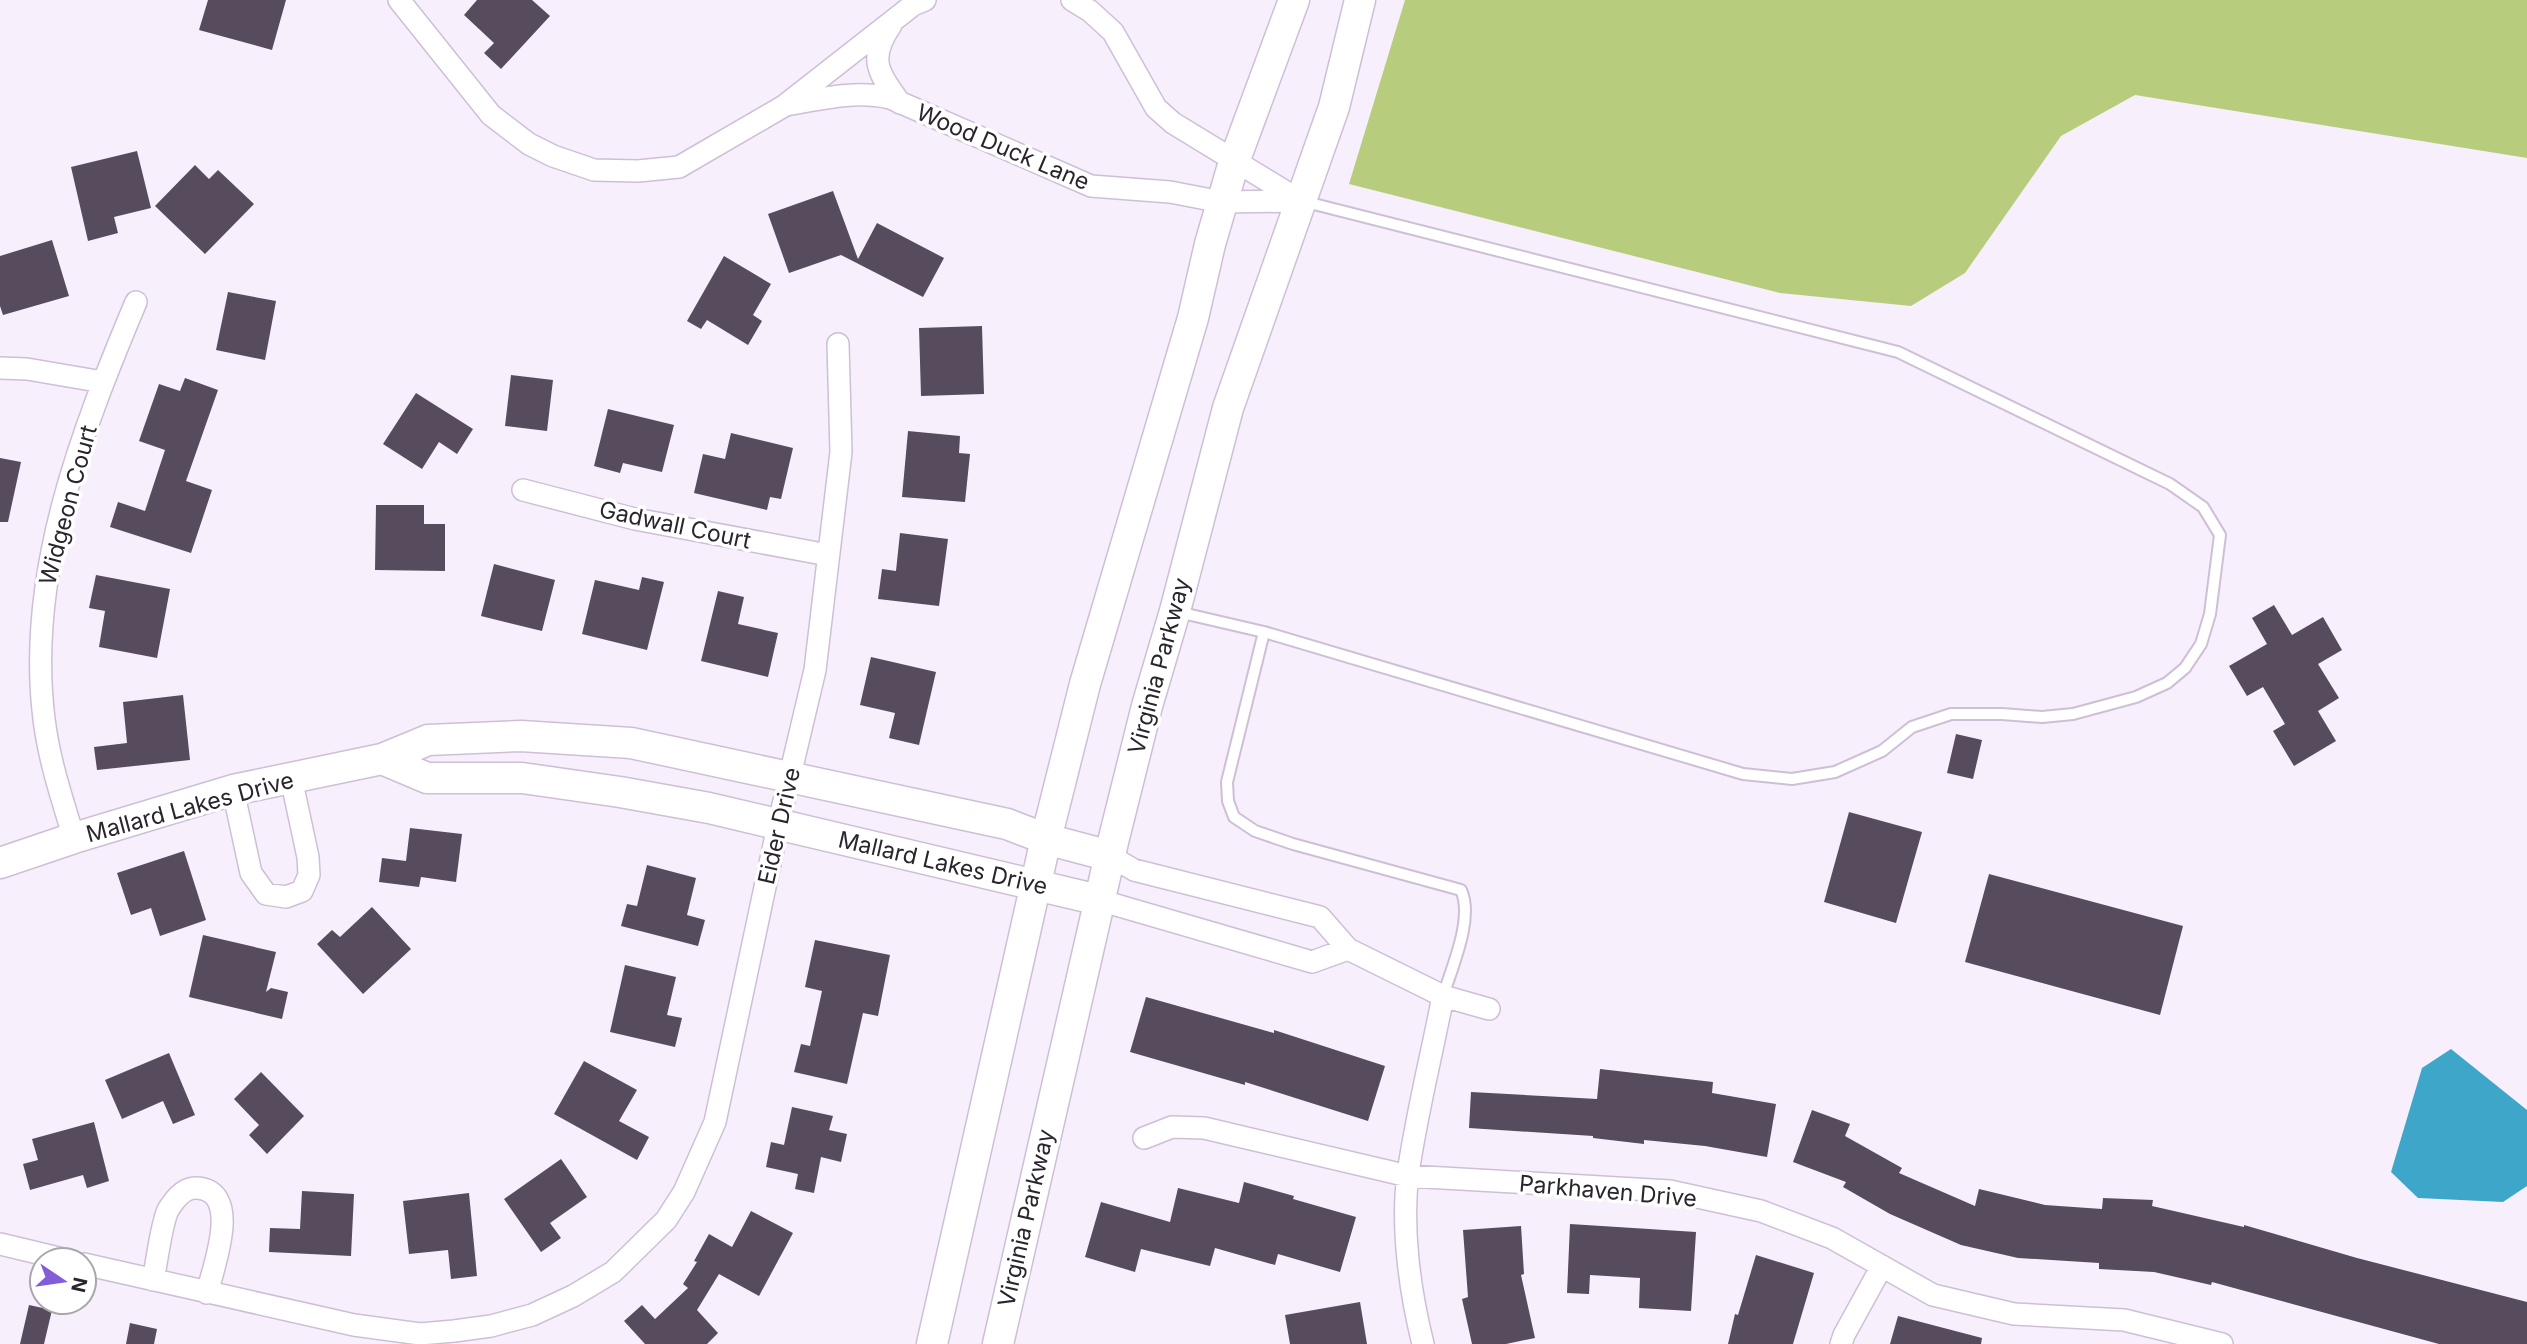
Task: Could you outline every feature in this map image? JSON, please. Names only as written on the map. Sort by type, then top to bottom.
[{"type":"main road","points":[[932,1344],[1046,839],[1085,684],[1193,318],[1234,162],[1294,0]]},
{"type":"main road","name":"Virginia Parkway","points":[[998,1344],[1099,900],[1147,706],[1175,611],[1228,408],[1334,107],[1360,0]]},
{"type":"main road","name":"Mallard Lakes Drive","points":[[0,863],[233,790],[382,759],[428,740],[521,736],[631,743],[1007,824],[1046,839],[1110,856]]},
{"type":"main road","name":"Mallard Lakes Drive","points":[[382,759],[427,778],[522,778],[709,808],[1099,900]]},
{"type":"street","name":"Wood Duck Lane","points":[[399,0],[491,115],[529,144],[553,156],[594,170],[638,171],[679,167],[784,106],[912,5],[925,0]]},
{"type":"street","points":[[1073,0],[1113,32],[1156,108],[1173,123],[1300,201]]},
{"type":"street","name":"Wood Duck Lane","points":[[896,18],[881,39],[877,56],[880,75],[900,103]]},
{"type":"street","name":"Wood Duck Lane","points":[[784,106],[856,93],[873,94],[900,103],[1091,186],[1171,192],[1223,202],[1300,201]]},
{"type":"street","name":"Widgeon Court","points":[[74,838],[53,766],[44,719],[40,663],[41,612],[48,562],[61,511],[103,382],[136,302]]},
{"type":"street","name":"Eider Drive","points":[[98,1267],[354,1325],[420,1334],[491,1326],[532,1315],[573,1296],[613,1272],[666,1220],[684,1192],[715,1122],[778,826],[815,670],[841,452],[838,344]]},
{"type":"street","points":[[0,368],[27,369],[103,382]]},
{"type":"street","name":"Gadwall Court","points":[[523,490],[635,519],[828,555]]},
{"type":"street","points":[[233,790],[251,873],[266,894],[286,897],[302,891],[309,876],[308,857],[291,778]]},
{"type":"street","points":[[1110,856],[1134,870],[1320,917],[1348,949],[1443,996],[1489,1009]]},
{"type":"street","name":"Mallard Lakes Drive","points":[[1099,900],[1311,961],[1348,949]]},
{"type":"street","points":[[1423,1344],[1413,1298],[1409,1262],[1408,1176],[1443,996]]},
{"type":"street","name":"Parkhaven Drive","points":[[1144,1138],[1172,1126],[1204,1128],[1408,1176],[1671,1191],[1761,1211],[1832,1238],[1933,1295],[2014,1314],[2124,1320],[2222,1344]]},
{"type":"street","points":[[153,1280],[167,1212],[182,1192],[196,1187],[211,1193],[221,1207],[224,1226],[207,1293]]},
{"type":"street","points":[[0,1244],[28,1251]]},
{"type":"street","points":[[1841,1344],[1882,1266]]},
{"type":"lane","points":[[1175,611],[1264,632],[1743,774],[1792,779],[1835,772],[1882,751],[1912,727],[1951,714],[2042,717],[2073,714],[2136,697],[2167,683],[2185,668],[2201,644],[2210,614],[2220,535],[2203,508],[2170,484],[1898,352],[1300,201]]},
{"type":"lane","points":[[1264,632],[1227,782],[1228,801],[1234,817],[1255,831],[1293,844],[1461,890],[1465,899],[1465,917],[1443,996]]},
{"type":"green space","points":[[1405,0],[2527,0],[2527,158],[2135,95],[2061,136],[1965,273],[1911,306],[1780,293],[1349,184]]},
{"type":"water","points":[[2451,1049],[2527,1110],[2527,1186],[2503,1202],[2418,1198],[2391,1172],[2422,1068]]},
{"type":"building","points":[[208,0],[286,0],[272,50],[199,30]]},
{"type":"building","points":[[477,0],[532,0],[550,16],[501,69],[484,53],[494,43],[464,15]]},
{"type":"building","points":[[137,151],[151,208],[114,217],[118,233],[88,241],[71,167]]},
{"type":"building","points":[[195,165],[209,179],[218,170],[254,204],[205,254],[155,206]]},
{"type":"building","points":[[833,191],[858,259],[877,223],[944,258],[923,297],[841,255],[789,273],[768,214]]},
{"type":"building","points":[[52,240],[69,296],[3,315],[0,306],[0,256]]},
{"type":"building","points":[[724,256],[771,284],[753,315],[762,321],[748,345],[707,320],[701,329],[687,321]]},
{"type":"building","points":[[228,292],[276,301],[265,360],[216,350]]},
{"type":"building","points":[[982,326],[984,394],[921,396],[919,328]]},
{"type":"building","points":[[511,375],[553,380],[547,431],[505,426]]},
{"type":"building","points":[[185,378],[218,390],[186,481],[212,490],[191,553],[110,527],[118,502],[145,511],[165,450],[139,441],[159,384],[180,391]]},
{"type":"building","points":[[416,393],[473,429],[457,454],[439,442],[422,469],[383,444]]},
{"type":"building","points":[[608,409],[674,425],[662,472],[623,463],[620,473],[594,466]]},
{"type":"building","points":[[908,431],[960,436],[959,453],[970,454],[965,502],[902,497]]},
{"type":"building","points":[[731,433],[793,448],[781,499],[770,497],[767,510],[694,493],[703,454],[725,459]]},
{"type":"building","points":[[0,458],[21,462],[8,522],[0,522]]},
{"type":"building","points":[[376,505],[424,505],[424,524],[445,524],[445,571],[375,570]]},
{"type":"building","points":[[900,533],[948,539],[939,606],[878,599],[882,569],[896,571]]},
{"type":"building","points":[[494,564],[555,580],[542,631],[481,616]]},
{"type":"building","points":[[96,575],[170,589],[157,658],[99,647],[105,611],[89,608]]},
{"type":"building","points":[[642,577],[664,582],[647,650],[582,634],[595,580],[639,590]]},
{"type":"building","points":[[718,591],[744,597],[738,624],[778,633],[768,677],[701,661]]},
{"type":"building","points":[[2274,605],[2292,635],[2323,617],[2342,650],[2318,664],[2339,698],[2318,711],[2336,741],[2294,766],[2273,731],[2285,724],[2263,687],[2247,696],[2229,666],[2267,644],[2252,618]]},
{"type":"building","points":[[871,657],[936,672],[919,745],[889,738],[895,713],[860,705]]},
{"type":"building","points":[[183,695],[190,760],[97,770],[94,747],[127,743],[123,702]]},
{"type":"building","points":[[1956,734],[1982,740],[1973,779],[1947,773]]},
{"type":"building","points":[[1849,812],[1922,832],[1896,923],[1824,902]]},
{"type":"building","points":[[410,828],[462,834],[456,882],[421,877],[419,887],[379,882],[382,858],[406,861]]},
{"type":"building","points":[[184,851],[206,920],[160,936],[151,908],[131,915],[117,873]]},
{"type":"building","points":[[647,865],[696,878],[687,915],[705,920],[698,946],[621,926],[627,904],[637,906]]},
{"type":"building","points":[[1989,874],[2183,926],[2160,1015],[1965,962]]},
{"type":"building","points":[[372,907],[411,949],[363,994],[317,944],[332,930],[340,937]]},
{"type":"building","points":[[203,935],[276,952],[266,992],[271,988],[288,992],[282,1019],[189,997]]},
{"type":"building","points":[[815,940],[890,955],[878,1016],[863,1013],[847,1084],[794,1072],[801,1044],[810,1046],[822,991],[805,987]]},
{"type":"building","points":[[625,965],[676,977],[667,1015],[682,1018],[675,1047],[610,1032]]},
{"type":"building","points":[[1146,997],[1274,1033],[1274,1030],[1385,1066],[1368,1121],[1245,1082],[1245,1085],[1130,1052]]},
{"type":"building","points":[[169,1053],[195,1115],[173,1124],[163,1101],[122,1119],[105,1080]]},
{"type":"building","points":[[584,1061],[637,1090],[619,1121],[649,1137],[637,1160],[554,1114]]},
{"type":"building","points":[[1600,1069],[1713,1082],[1712,1093],[1776,1104],[1767,1157],[1705,1146],[1644,1140],[1644,1144],[1593,1136],[1469,1128],[1471,1092],[1597,1099]]},
{"type":"building","points":[[261,1072],[304,1116],[267,1154],[249,1135],[259,1125],[234,1099]]},
{"type":"building","points":[[792,1107],[833,1116],[829,1130],[847,1134],[841,1162],[821,1157],[814,1193],[795,1189],[798,1174],[766,1167],[771,1142],[784,1145]]},
{"type":"building","points":[[1812,1110],[1850,1124],[1845,1136],[1902,1168],[1899,1173],[1975,1206],[1979,1189],[2045,1205],[2102,1209],[2103,1198],[2153,1200],[2152,1206],[2244,1225],[2357,1258],[2527,1302],[2527,1344],[2439,1344],[2212,1282],[2211,1285],[2154,1272],[2099,1269],[2099,1263],[2018,1258],[1961,1245],[1890,1214],[1843,1187],[1846,1182],[1793,1162]]},
{"type":"building","points":[[94,1122],[109,1181],[87,1188],[83,1175],[30,1190],[23,1164],[38,1160],[32,1139]]},
{"type":"building","points":[[561,1159],[587,1197],[550,1223],[561,1238],[541,1252],[504,1199]]},
{"type":"building","points":[[1244,1182],[1356,1217],[1340,1272],[1278,1254],[1275,1265],[1215,1248],[1210,1266],[1141,1249],[1135,1272],[1085,1257],[1101,1202],[1170,1222],[1178,1188],[1239,1203]]},
{"type":"building","points":[[302,1191],[354,1194],[351,1256],[269,1252],[270,1228],[300,1229]]},
{"type":"building","points":[[469,1193],[477,1276],[451,1279],[448,1250],[409,1254],[403,1201]]},
{"type":"building","points":[[751,1211],[793,1233],[759,1296],[719,1274],[697,1310],[718,1333],[707,1344],[645,1344],[624,1321],[642,1305],[655,1319],[688,1288],[683,1284],[697,1262],[694,1261],[709,1234],[732,1247]]},
{"type":"building","points":[[1570,1224],[1696,1232],[1691,1311],[1639,1308],[1640,1278],[1590,1275],[1589,1294],[1567,1293]]},
{"type":"building","points":[[1521,1226],[1524,1274],[1521,1275],[1535,1338],[1506,1344],[1472,1344],[1462,1299],[1468,1297],[1463,1230]]},
{"type":"building","points":[[1756,1255],[1814,1273],[1793,1344],[1728,1344],[1735,1314],[1738,1315]]},
{"type":"building","points":[[1360,1302],[1367,1344],[1290,1344],[1285,1315]]},
{"type":"building","points":[[28,1309],[28,1316],[51,1316],[44,1344],[20,1344]]},
{"type":"building","points":[[1898,1316],[1982,1338],[1981,1344],[1890,1344]]},
{"type":"building","points":[[130,1323],[157,1329],[154,1344],[126,1344]]}]
